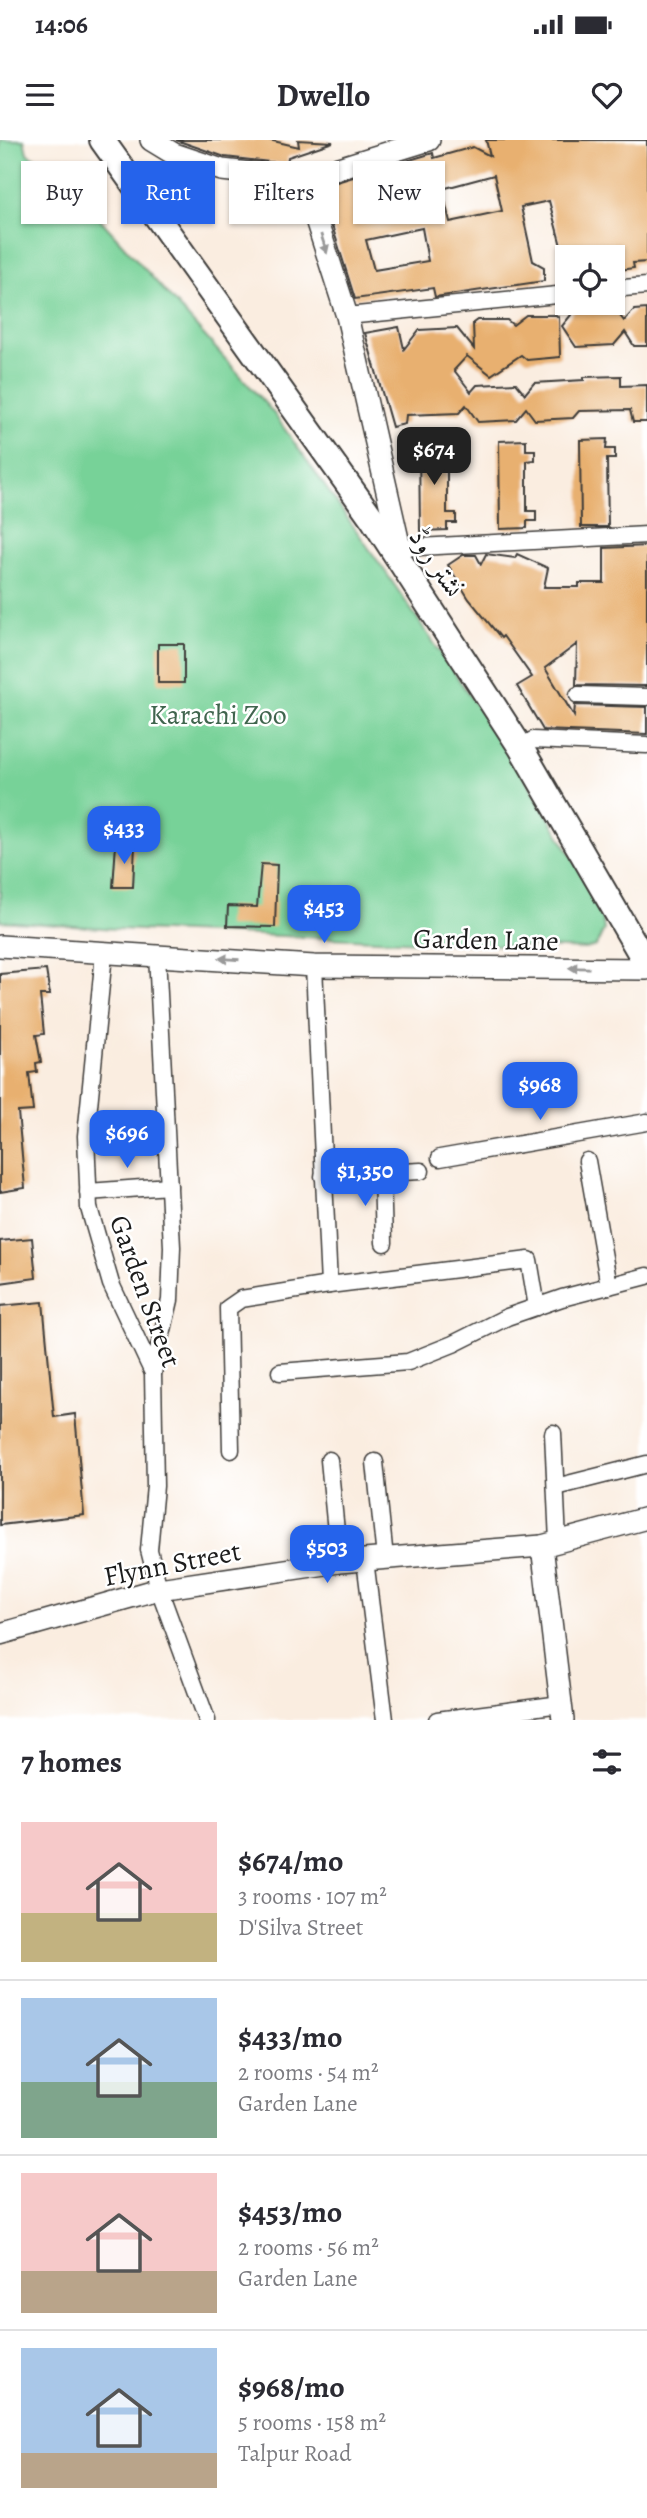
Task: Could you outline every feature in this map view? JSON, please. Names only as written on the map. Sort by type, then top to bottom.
[{"type":"main road","name":"نشتر روڈ","points":[[102,140],[372,518],[527,744],[647,967]]},
{"type":"main road","name":"نشتر روڈ","points":[[118,140],[400,548],[647,932]]},
{"type":"street","points":[[151,140],[174,154],[229,171]]},
{"type":"street","points":[[339,168],[429,140]]},
{"type":"street","points":[[317,224],[347,316],[400,548],[647,535]]},
{"type":"street","points":[[625,288],[647,286]]},
{"type":"street","points":[[347,316],[555,295]]},
{"type":"street","points":[[578,695],[647,697]]},
{"type":"street","points":[[527,744],[647,745]]},
{"type":"street","name":"Garden Lane","points":[[0,946],[314,966],[647,967]]},
{"type":"street","name":"Garden Street","points":[[104,954],[86,1136],[89,1208],[111,1284],[153,1373],[155,1486],[149,1549],[159,1589],[207,1720]]},
{"type":"street","points":[[153,1373],[170,1300],[172,1247],[157,955]]},
{"type":"street","points":[[314,966],[329,1285]]},
{"type":"street","points":[[440,1158],[647,1122]]},
{"type":"street","points":[[587,1161],[610,1286]]},
{"type":"street","points":[[324,1176],[421,1171]]},
{"type":"street","points":[[382,1173],[384,1242]]},
{"type":"street","points":[[88,1192],[169,1186]]},
{"type":"street","points":[[231,1450],[228,1308],[241,1299],[329,1285],[530,1260],[537,1307]]},
{"type":"street","points":[[280,1372],[408,1362],[537,1307],[647,1276]]},
{"type":"street","points":[[437,1720],[562,1712],[550,1544],[556,1488],[553,1433]]},
{"type":"street","points":[[329,1460],[339,1562]]},
{"type":"street","points":[[375,1462],[375,1559],[385,1720]]},
{"type":"street","points":[[556,1488],[647,1464]]},
{"type":"street","name":"Flynn Street","points":[[0,1634],[159,1589],[339,1562],[550,1544],[647,1518]]},
{"type":"green space","name":"Karachi Zoo","points":[[0,140],[24,140],[27,153],[40,161],[21,161],[21,224],[104,224],[272,411],[525,777],[578,867],[602,918],[604,929],[596,946],[586,949],[116,929],[0,921]]},
{"type":"building","points":[[176,140],[269,140],[299,147],[298,140],[333,142],[288,157],[287,161],[225,157]]},
{"type":"building","points":[[486,140],[647,140],[647,262],[633,263],[634,268],[625,269],[625,245],[561,245],[549,201],[521,207],[533,261],[544,267],[544,281],[435,297],[433,288],[355,299],[332,224],[339,224],[339,181],[353,177],[353,224],[445,224],[445,201],[450,222],[502,211],[494,175],[445,188],[445,161],[406,161],[433,153],[434,158],[473,147],[490,156]],"holes":[[[422,228],[428,261],[374,270],[366,240]]]},
{"type":"building","points":[[647,309],[647,346],[634,346],[625,332],[614,345],[576,347],[562,326],[571,315],[619,315],[624,321],[634,310]]},
{"type":"building","points":[[526,315],[556,315],[559,318],[560,357],[527,360],[521,355],[491,375],[467,356],[454,370],[471,392],[477,385],[516,383],[525,394],[534,383],[621,376],[621,386],[647,385],[647,422],[633,422],[630,410],[579,411],[573,418],[535,420],[526,408],[516,420],[478,422],[466,405],[459,413],[406,415],[405,424],[392,427],[365,333],[399,327],[404,349],[419,330],[457,328],[474,349],[473,323],[477,320],[507,320],[513,325]]},
{"type":"building","points":[[607,439],[606,449],[615,449],[615,459],[607,459],[608,527],[581,527],[580,440]]},
{"type":"building","points":[[526,440],[526,450],[535,450],[535,460],[527,461],[527,511],[536,511],[536,521],[527,521],[527,528],[500,529],[499,441]]},
{"type":"building","points":[[446,442],[446,452],[455,452],[455,462],[447,462],[447,513],[456,513],[456,523],[447,523],[447,530],[420,531],[419,443]]},
{"type":"building","points":[[647,546],[647,686],[576,685],[577,644],[545,668],[574,716],[575,705],[647,707],[647,734],[543,730],[517,686],[532,677],[503,636],[501,638],[469,599],[448,565],[463,555],[476,555],[481,564],[486,554],[515,558],[517,554],[548,568],[544,587],[579,587],[579,583],[604,583],[604,548]]},
{"type":"building","points":[[158,644],[184,644],[184,683],[158,683]]},
{"type":"building","points":[[116,844],[135,845],[133,887],[113,887]]},
{"type":"building","points":[[261,864],[277,865],[275,927],[227,926],[228,906],[257,907]]},
{"type":"building","points":[[46,970],[50,995],[40,995],[44,1034],[36,1035],[41,1062],[36,1063],[37,1072],[29,1073],[33,1111],[18,1112],[25,1188],[0,1192],[0,974]]},
{"type":"building","points":[[32,1238],[36,1278],[0,1283],[0,1241]]},
{"type":"building","points":[[43,1302],[54,1417],[75,1414],[84,1515],[0,1525],[0,1306]]}]
